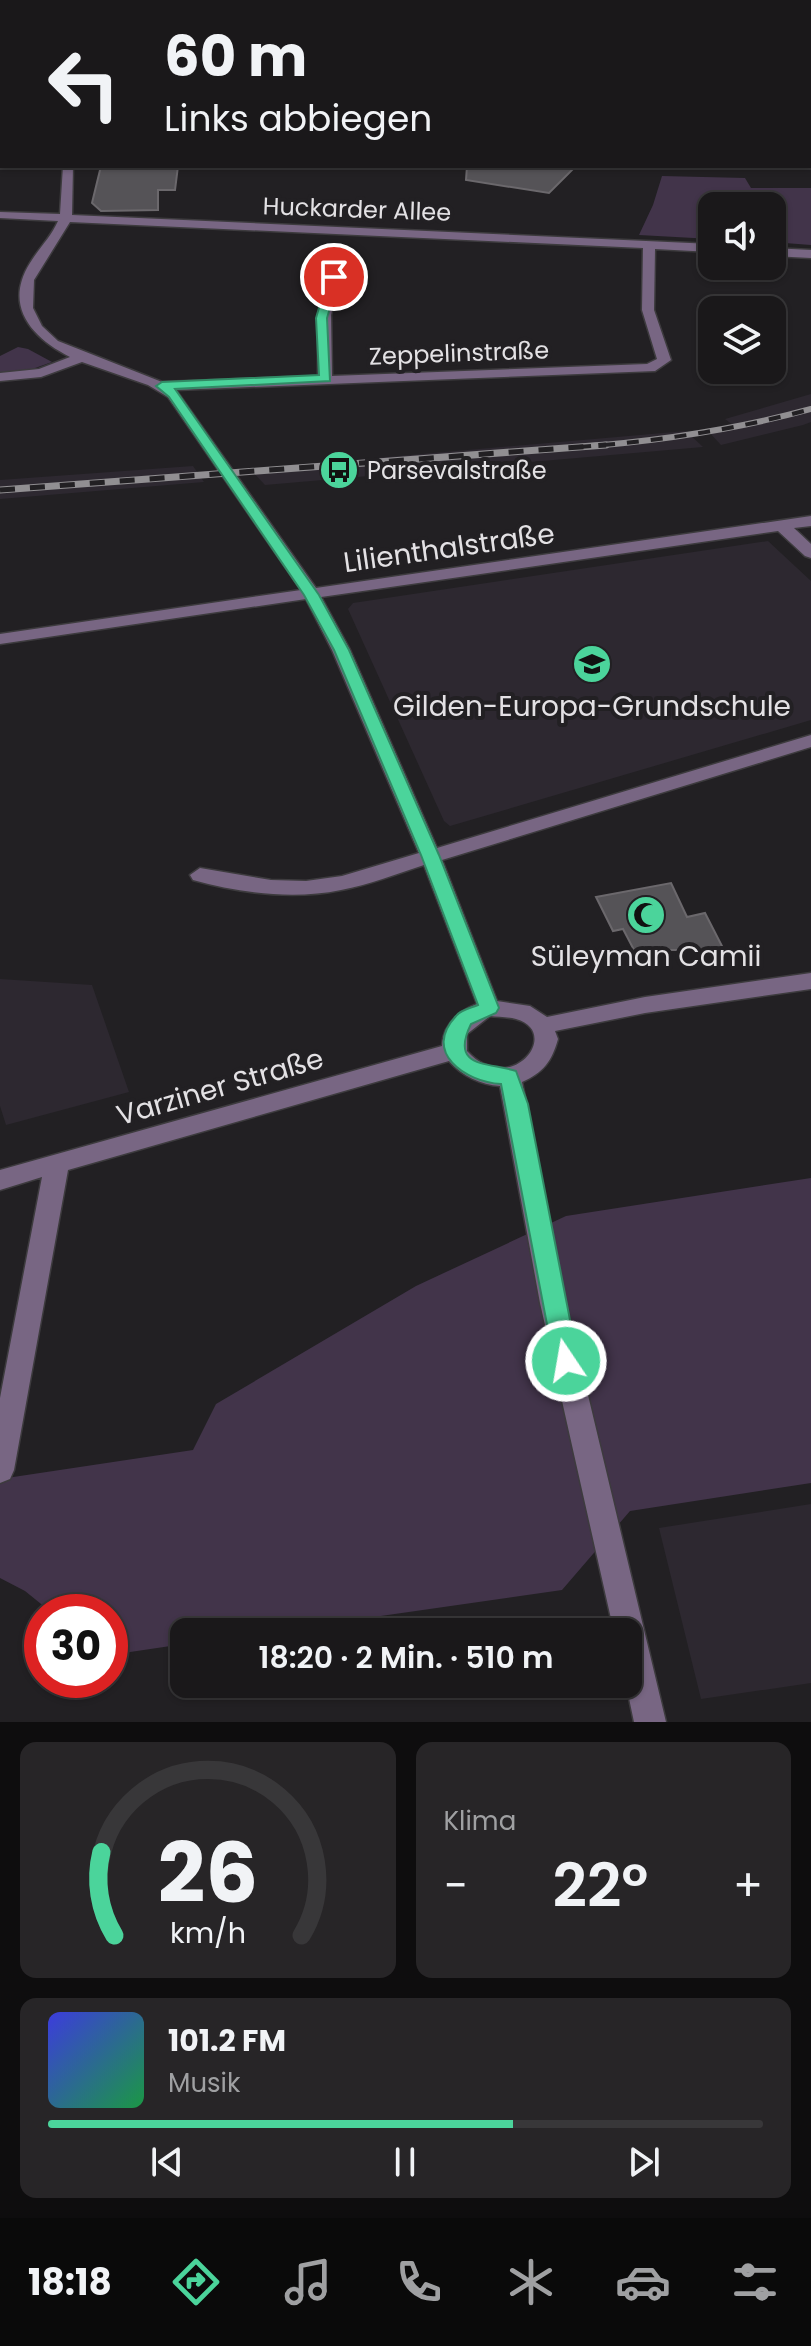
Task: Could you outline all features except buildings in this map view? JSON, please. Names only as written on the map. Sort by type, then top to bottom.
[{"type":"street","points":[[68,168],[65,218],[28,278],[27,308],[37,332],[82,357],[162,386],[173,394],[312,595],[341,650],[430,855],[489,1008]]},
{"type":"street","name":"Huckarder Allee","points":[[0,215],[698,247]]},
{"type":"street","name":"Zeppelinstraße","points":[[162,386],[633,370],[660,364],[664,354],[648,310],[649,244]]},
{"type":"street","points":[[786,253],[811,254]]},
{"type":"street","points":[[325,379],[322,318],[325,298],[334,277],[359,278]]},
{"type":"street","points":[[0,377],[41,373],[82,357]]},
{"type":"street","name":"Lilienthalstraße","points":[[0,639],[811,521]]},
{"type":"street","points":[[781,525],[811,553]]},
{"type":"street","points":[[200,875],[279,889],[311,890],[343,883],[811,741]]},
{"type":"street","points":[[541,1026],[645,1005],[811,981]]},
{"type":"street","points":[[489,1008],[519,1011],[541,1026],[547,1037],[548,1049],[543,1059],[533,1068],[509,1076],[489,1076],[474,1070],[462,1062],[455,1051],[453,1040],[464,1019],[489,1008]]},
{"type":"street","name":"Varziner Straße","points":[[0,1180],[455,1051]]},
{"type":"street","points":[[509,1076],[517,1104],[553,1303],[650,1722]]},
{"type":"street","points":[[0,1470],[57,1164]]},
{"type":"shaded area","points":[[662,176],[745,178],[751,188],[811,188],[811,245],[786,243],[786,192],[698,192],[698,238],[639,235]]},
{"type":"shaded area","points":[[18,347],[52,362],[24,372],[0,373],[0,356]]},
{"type":"shaded area","points":[[811,394],[811,422],[803,425],[721,445],[707,430],[733,425],[725,419]]},
{"type":"shaded area","points":[[686,431],[703,447],[265,485],[250,469]]},
{"type":"shaded area","points":[[193,466],[204,482],[0,499],[0,480]]},
{"type":"shaded area","name":"Gilden-Europa-Grundschule","points":[[768,541],[811,581],[811,720],[450,826],[444,821],[348,609],[353,603]]},
{"type":"shaded area","points":[[0,979],[92,985],[129,1092],[6,1125],[0,1106]]},
{"type":"shaded area","points":[[811,1178],[811,1483],[630,1511],[562,1590],[367,1618],[170,1618],[170,1646],[128,1652],[128,1594],[29,1594],[0,1578],[0,1479],[193,1450],[216,1404],[416,1286],[566,1216]]},
{"type":"shaded area","points":[[811,1504],[811,1683],[701,1699],[659,1528]]},
{"type":"railway","points":[[579,447],[696,434],[811,409]]},
{"type":"railway","points":[[0,490],[606,445]]},
{"type":"place","name":"Parsevalstraße","points":[[339,470]]},
{"type":"place","name":"Gilden-Europa-Grundschule","points":[[592,664]]},
{"type":"place","name":"Süleyman Camii","points":[[646,915]]},
{"type":"route","points":[[334,277],[325,298],[322,318],[325,379],[162,386],[173,394],[312,595],[341,650],[430,855],[489,1008],[464,1019],[456,1029],[453,1040],[455,1051],[462,1062],[474,1070],[489,1076],[509,1076],[515,1093],[566,1361]]}]
